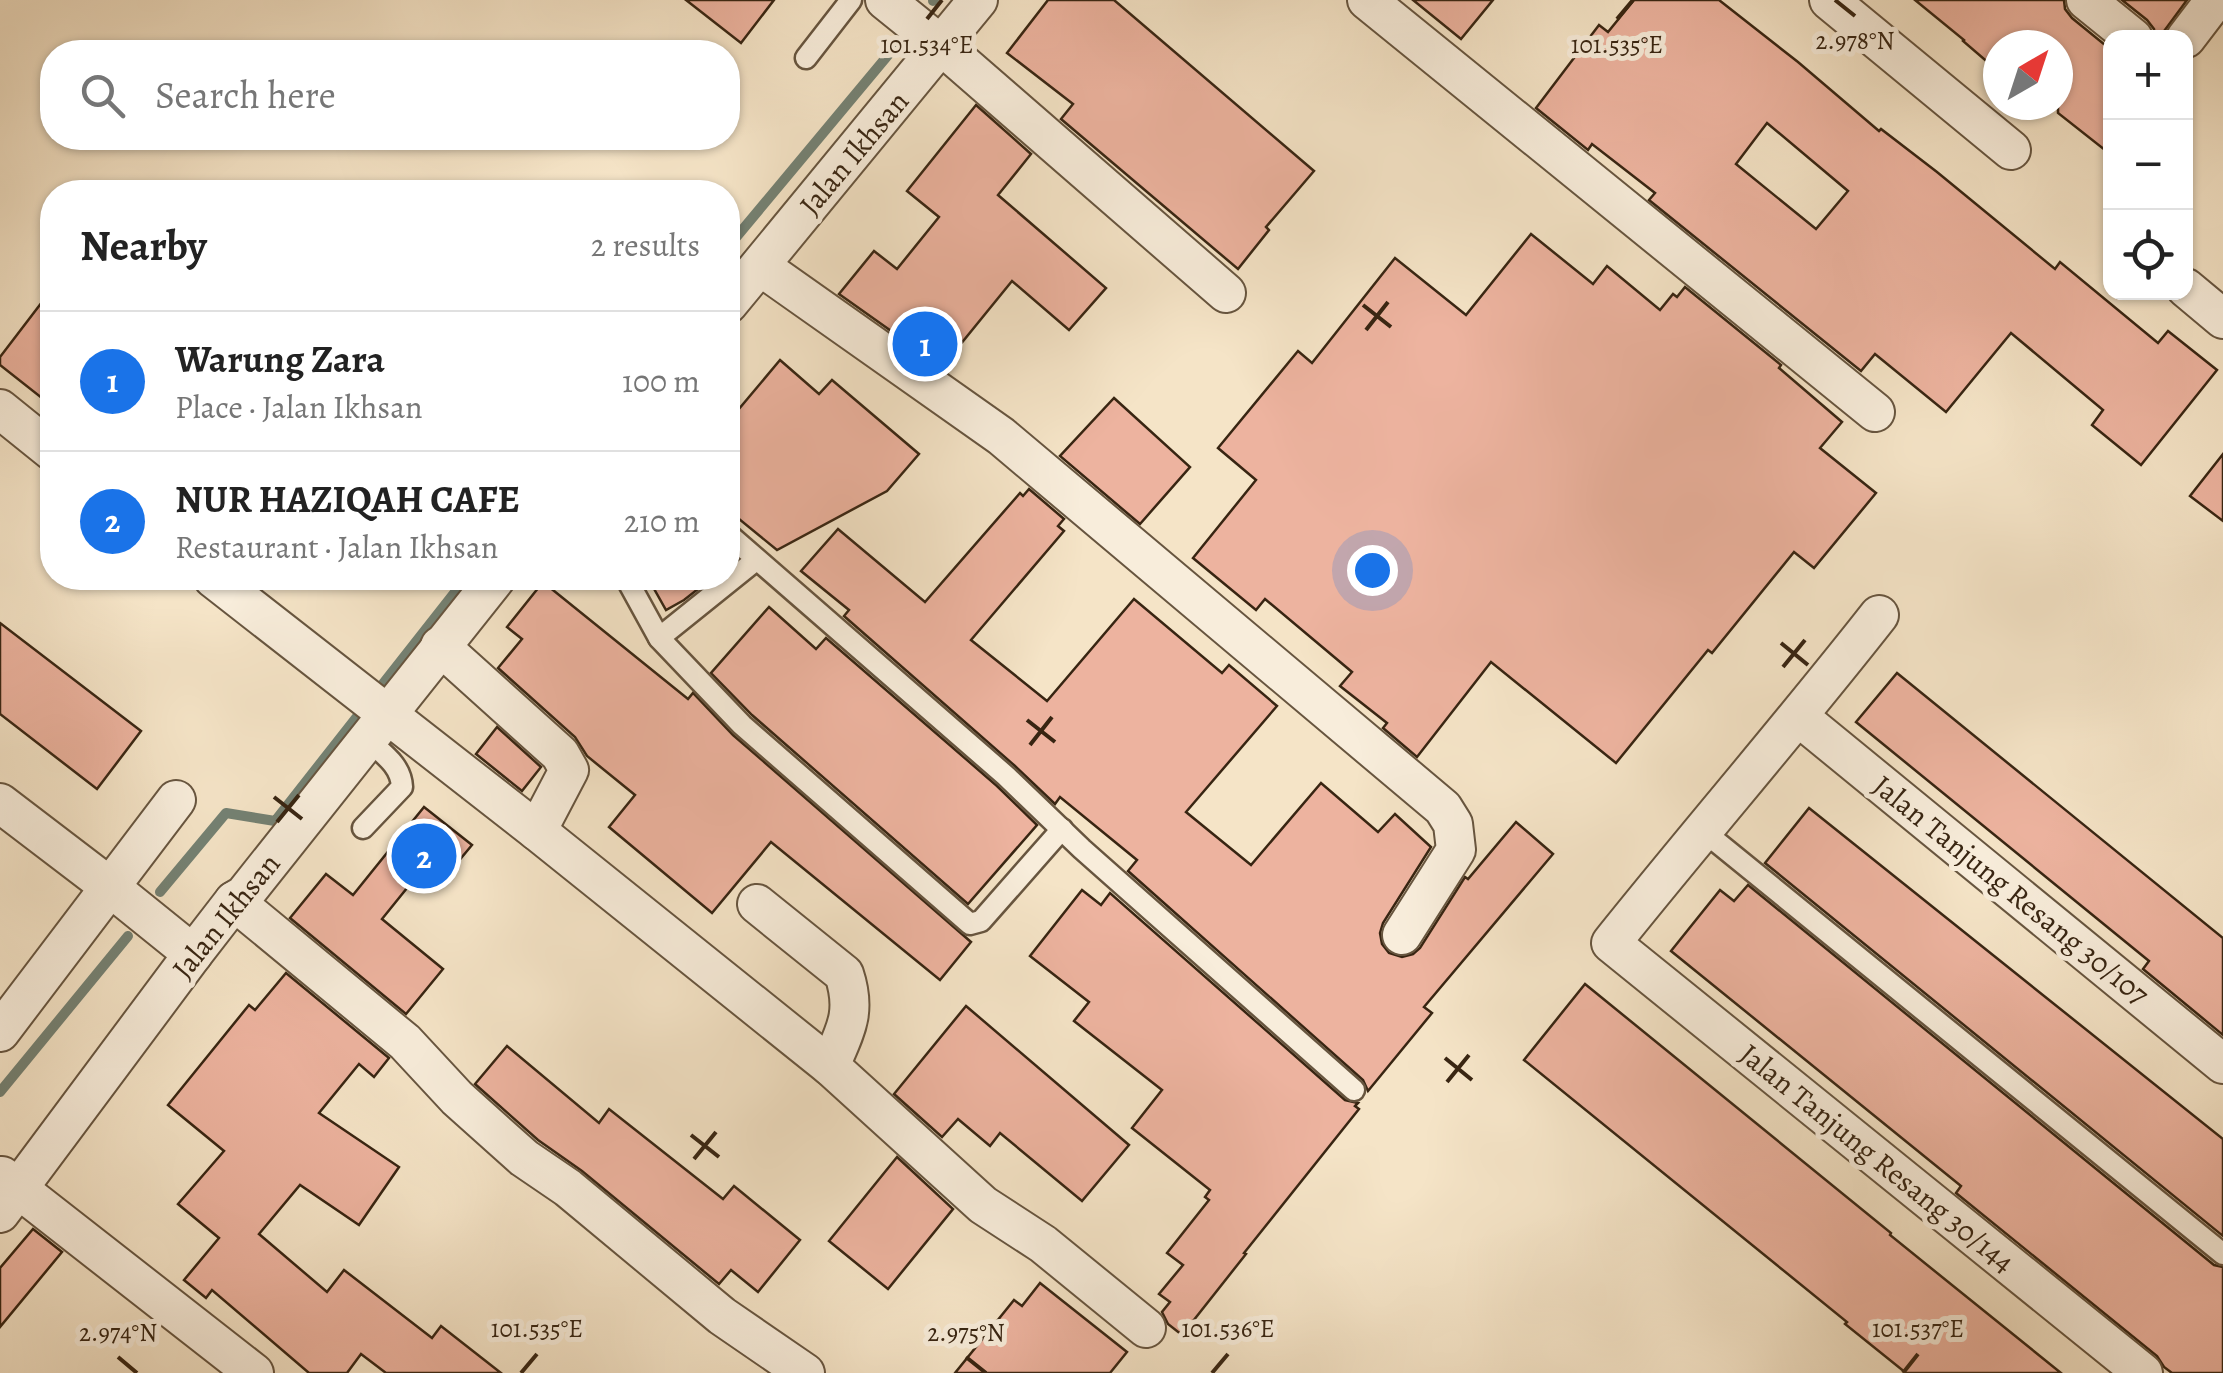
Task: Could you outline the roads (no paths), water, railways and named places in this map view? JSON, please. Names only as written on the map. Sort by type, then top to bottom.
[{"type":"street","points":[[884,0],[1226,293]]},
{"type":"street","name":"Jalan Ikhsan","points":[[740,290],[978,0]]},
{"type":"street","points":[[1367,0],[1875,412]]},
{"type":"street","points":[[1829,0],[2011,150]]},
{"type":"street","points":[[2086,0],[2123,30]]},
{"type":"street","points":[[2192,30],[2215,0]]},
{"type":"street","points":[[760,266],[1001,436],[1444,808],[1453,824],[1456,850],[1402,934]]},
{"type":"street","points":[[2193,294],[2223,318]]},
{"type":"street","points":[[0,409],[40,441]]},
{"type":"street","points":[[228,590],[374,713],[538,831],[830,1066],[983,1205],[1043,1244],[1146,1328]]},
{"type":"street","name":"Jalan Ikhsan","points":[[7,1192],[234,902],[244,895],[374,713],[440,646],[486,590]]},
{"type":"street","points":[[1702,830],[1879,616]]},
{"type":"street","points":[[440,646],[566,763],[569,770],[538,831]]},
{"type":"street","name":"Jalan Tanjung Resang 30/107","points":[[1799,717],[2223,1064]]},
{"type":"street","points":[[0,1032],[119,895],[176,800]]},
{"type":"street","points":[[0,803],[193,954]]},
{"type":"street","name":"Jalan Tanjung Resang 30/144","points":[[1702,830],[1612,944],[2143,1373]]},
{"type":"street","points":[[234,902],[405,1042],[457,1098],[524,1158],[568,1188],[722,1316],[805,1373]]},
{"type":"street","points":[[757,904],[844,974],[850,1019],[830,1066]]},
{"type":"street","points":[[7,1192],[254,1373]]},
{"type":"lane","points":[[806,58],[850,0]]},
{"type":"lane","points":[[740,545],[1006,776],[1354,1090]]},
{"type":"lane","points":[[740,573],[756,560]]},
{"type":"lane","points":[[633,590],[659,638],[742,726],[970,924],[981,921],[1062,829]]},
{"type":"lane","points":[[659,638],[719,590]]},
{"type":"lane","points":[[363,828],[402,786],[402,774],[391,760],[374,713]]},
{"type":"lane","points":[[1702,830],[2223,1254]]},
{"type":"waterway","points":[[740,233],[899,42]]},
{"type":"waterway","points":[[160,892],[226,813],[275,821],[457,590]]},
{"type":"waterway","points":[[0,1092],[128,936]]},
{"type":"place","name":"Warung Zara","points":[[925,344]]},
{"type":"place","name":"NUR HAZIQAH CAFE","points":[[424,856]]}]
